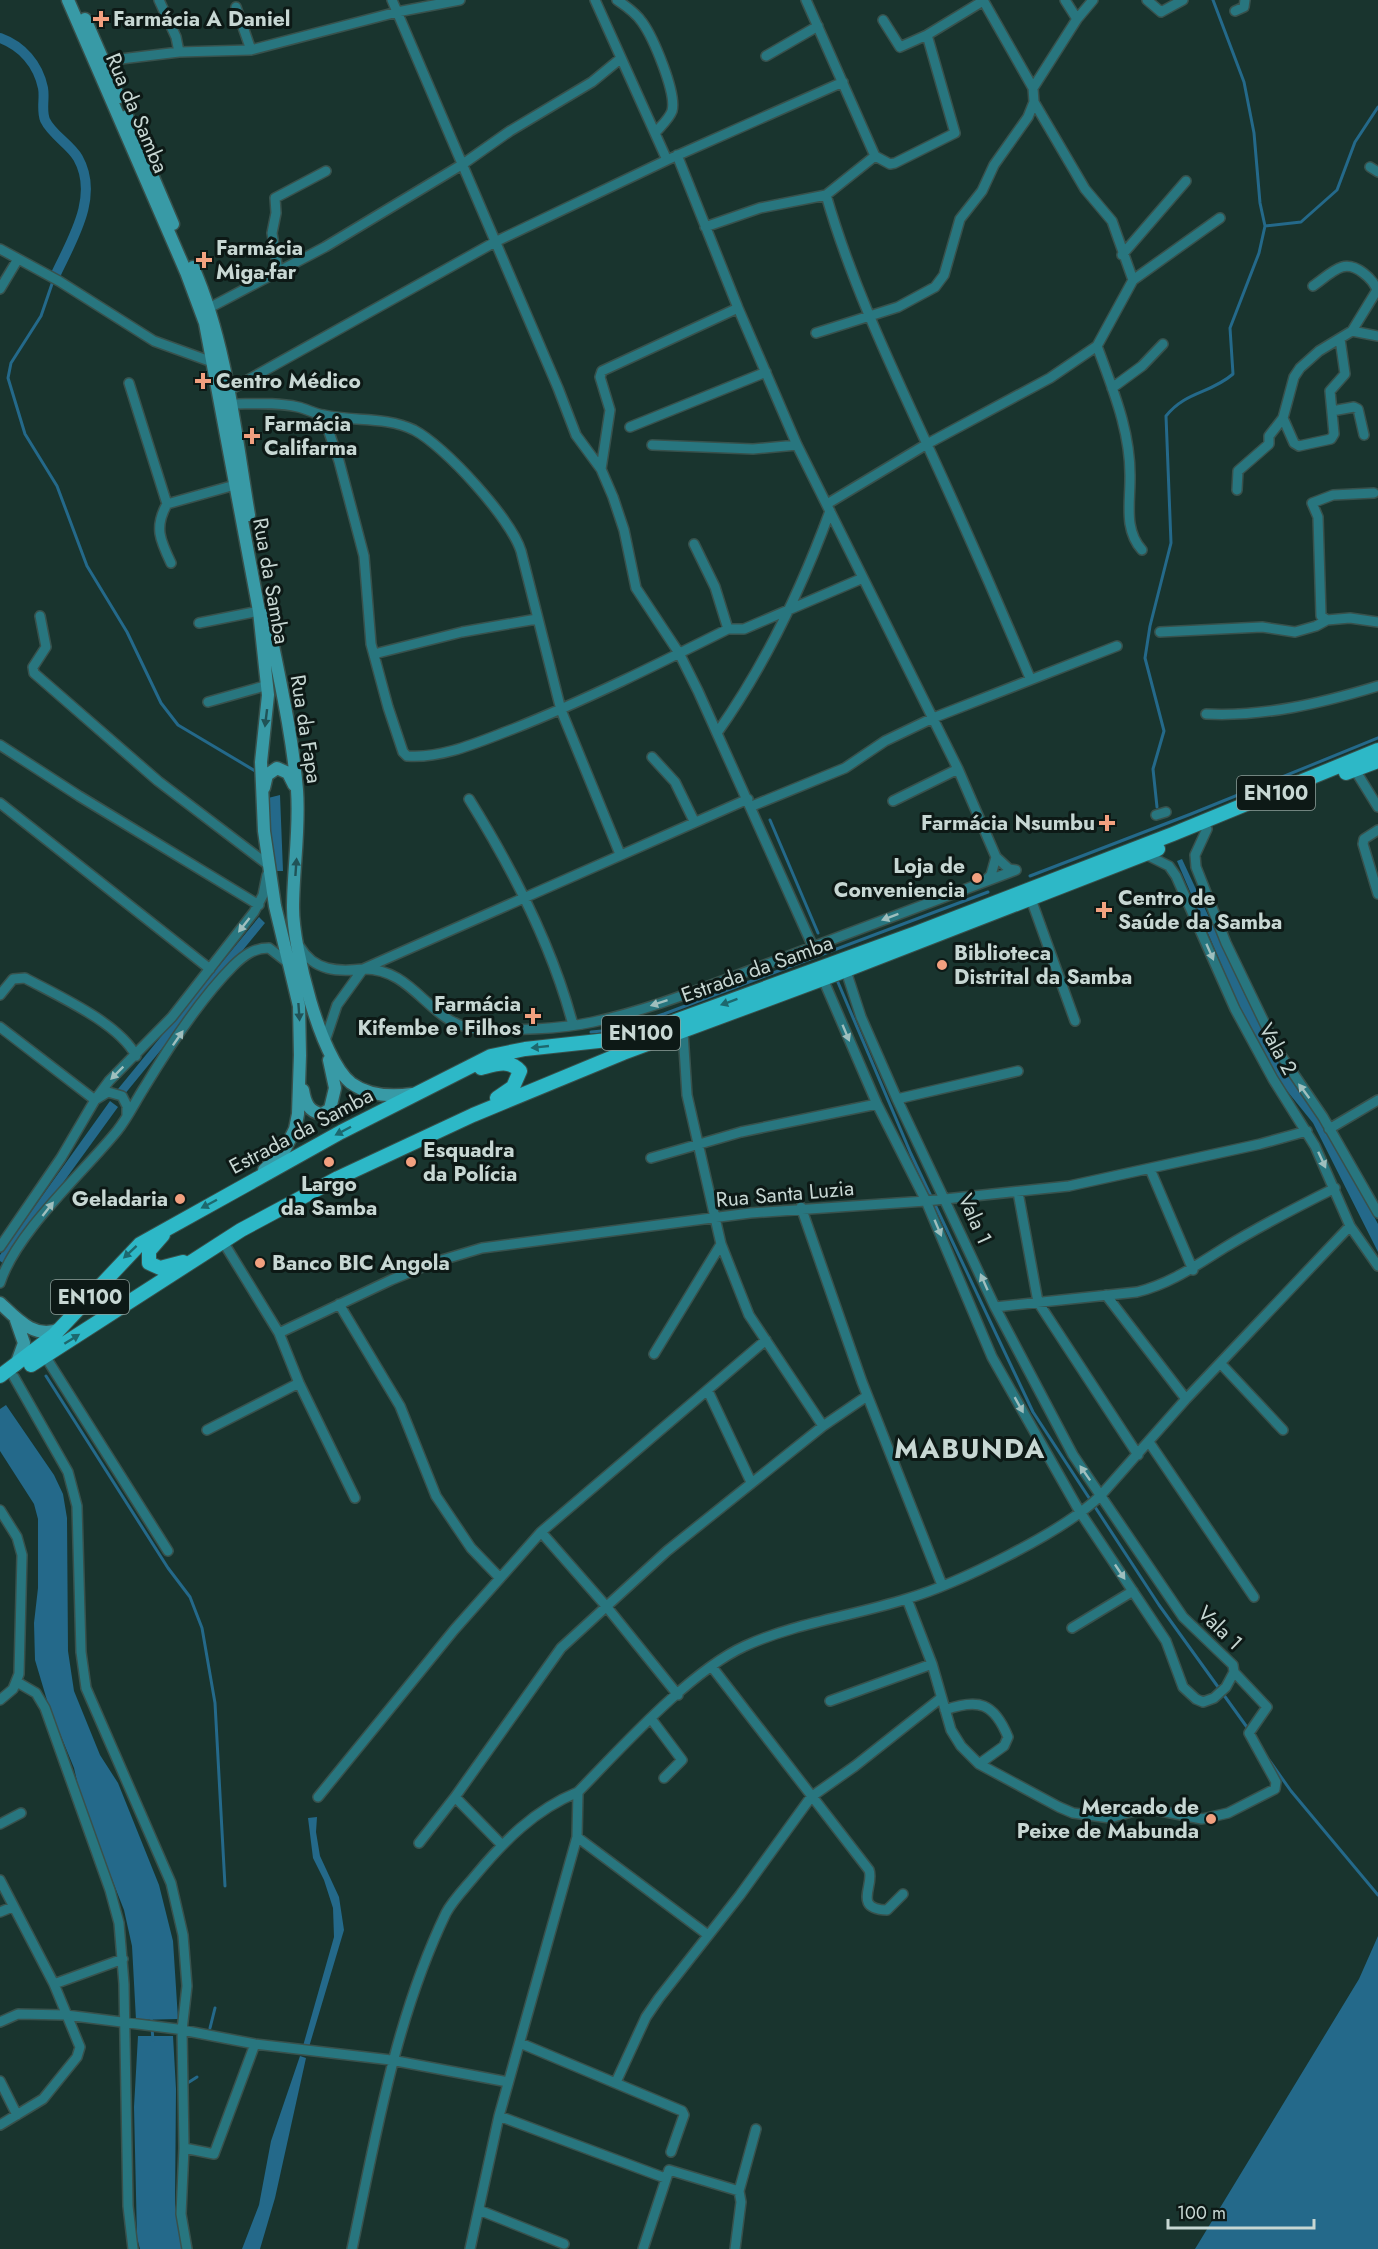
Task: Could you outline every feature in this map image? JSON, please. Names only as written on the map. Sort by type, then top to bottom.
[{"type":"main road","name":"Rua da Samba","points":[[68,0],[186,272],[205,322],[259,611],[268,685],[261,762],[266,858],[299,1005],[300,1055],[298,1114],[295,1129],[276,1161],[254,1179]]},
{"type":"main road","name":"Rua da Samba","points":[[76,0],[209,308]]},
{"type":"main road","name":"Rua da Fapa","points":[[209,308],[228,391],[292,748],[298,807],[294,925],[302,967],[326,1041],[340,1071],[358,1087],[386,1095],[416,1094]]},
{"type":"main road","name":"Estrada da Samba","points":[[6,1377],[61,1328],[128,1254],[179,1220],[491,1056],[510,1051],[616,1039],[648,1031],[916,933],[1173,834],[1378,750]]},
{"type":"main road","name":"Estrada da Samba","points":[[6,1377],[45,1356],[152,1289],[222,1240],[338,1178],[473,1115],[623,1053],[846,971],[1378,761]]},
{"type":"main road","points":[[264,811],[265,780],[267,775],[277,768],[283,769],[291,779],[298,807]]},
{"type":"main road","points":[[300,1055],[306,1104],[314,1112],[322,1114],[330,1109],[334,1098],[326,1041]]},
{"type":"main road","points":[[455,1074],[506,1063],[515,1065],[520,1071],[513,1087],[473,1115]]},
{"type":"main road","points":[[179,1220],[149,1251],[149,1263],[160,1268],[202,1254]]},
{"type":"main road","points":[[0,1303],[37,1331],[50,1333],[61,1328]]},
{"type":"main road","points":[[6,1377],[24,1343],[15,1316]]},
{"type":"street","points":[[159,0],[176,37],[179,52]]},
{"type":"street","points":[[392,0],[576,435],[601,469],[624,530],[636,588],[678,653],[750,802],[813,947]]},
{"type":"street","points":[[104,62],[179,52],[251,50],[397,12],[459,0]]},
{"type":"street","points":[[595,0],[667,160]]},
{"type":"street","points":[[617,0],[634,13],[648,30],[669,87],[673,104],[671,113],[655,133]]},
{"type":"street","points":[[806,0],[875,156],[890,164],[954,133],[927,35]]},
{"type":"street","points":[[1065,0],[1077,19]]},
{"type":"street","points":[[1033,88],[1077,19],[1093,0]]},
{"type":"street","points":[[1147,0],[1161,12],[1183,0]]},
{"type":"street","points":[[1235,10],[1244,7],[1245,0]]},
{"type":"street","points":[[883,20],[898,47],[927,35],[983,1],[1033,88],[1034,102],[1085,189],[1112,221],[1122,255],[1133,280]]},
{"type":"street","points":[[236,7],[251,50]]},
{"type":"street","points":[[766,56],[818,26]]},
{"type":"street","points":[[209,308],[325,247],[463,164],[510,131],[591,82],[620,59]]},
{"type":"street","points":[[228,391],[495,242],[677,155],[843,82]]},
{"type":"street","points":[[816,333],[898,307],[923,296],[944,275],[960,219],[982,191],[994,165],[1020,128],[1034,102]]},
{"type":"street","points":[[677,155],[738,308],[797,445],[958,769],[996,857],[991,874],[984,882]]},
{"type":"street","points":[[705,227],[760,208],[826,195],[875,156]]},
{"type":"street","points":[[278,271],[272,233],[276,213],[274,200],[326,171]]},
{"type":"street","points":[[1122,255],[1186,181]]},
{"type":"street","points":[[826,195],[835,228],[868,315],[1030,678]]},
{"type":"street","points":[[717,733],[749,687],[789,611],[829,507],[927,444],[1050,378],[1096,346],[1133,280],[1220,218]]},
{"type":"street","points":[[0,249],[59,281],[154,341],[214,363]]},
{"type":"street","points":[[0,290],[18,259]]},
{"type":"street","points":[[1238,490],[1238,471],[1268,446],[1269,436],[1283,418],[1294,377],[1300,368],[1319,351],[1352,331],[1377,290],[1374,283],[1359,271],[1348,267],[1341,267],[1313,286]]},
{"type":"street","points":[[601,469],[610,410],[600,377],[602,370],[738,308]]},
{"type":"street","points":[[1352,331],[1378,336]]},
{"type":"street","points":[[1283,418],[1294,443],[1299,446],[1331,439],[1334,434],[1330,391],[1345,374],[1340,339]]},
{"type":"street","points":[[1112,388],[1142,366],[1162,344]]},
{"type":"street","points":[[1096,346],[1112,388],[1130,448],[1130,524],[1133,539],[1142,550]]},
{"type":"street","points":[[630,427],[766,372]]},
{"type":"street","points":[[129,383],[167,504]]},
{"type":"street","points":[[230,404],[285,405],[323,415],[375,420],[415,431],[473,482],[516,535],[561,710],[620,854]]},
{"type":"street","points":[[1332,411],[1354,407],[1358,409],[1364,435]]},
{"type":"street","points":[[323,415],[336,450],[364,556],[374,654],[387,707],[403,752],[407,756],[474,744],[561,710],[728,629],[744,629],[863,578]]},
{"type":"street","points":[[652,445],[753,449],[797,445]]},
{"type":"street","points":[[1330,484],[1333,495]]},
{"type":"street","points":[[171,563],[159,537],[161,515],[167,504],[235,485]]},
{"type":"street","points":[[1327,620],[1320,612],[1318,517],[1312,503],[1333,495],[1374,494]]},
{"type":"street","points":[[694,544],[715,587],[728,629]]},
{"type":"street","points":[[199,623],[259,611]]},
{"type":"street","points":[[0,1247],[61,1158],[95,1100],[109,1081],[136,1056],[210,969],[259,905],[267,882],[266,858],[158,781],[34,673],[33,667],[46,647],[40,616]]},
{"type":"street","points":[[1160,633],[1262,627],[1295,632],[1316,627],[1327,620],[1350,618],[1378,622]]},
{"type":"street","points":[[374,654],[432,638],[537,619]]},
{"type":"street","points":[[326,1041],[337,1005],[363,969],[694,821],[845,768],[885,741],[933,718],[1030,678],[1117,646]]},
{"type":"street","points":[[208,702],[268,685]]},
{"type":"street","points":[[1206,714],[1259,714],[1330,700],[1378,686]]},
{"type":"street","points":[[0,746],[259,905]]},
{"type":"street","points":[[652,757],[675,782],[694,821]]},
{"type":"street","points":[[893,801],[958,769]]},
{"type":"street","points":[[1355,770],[1378,807]]},
{"type":"street","points":[[469,799],[523,896],[556,971],[573,1025]]},
{"type":"street","points":[[0,803],[210,969]]},
{"type":"street","points":[[1156,815],[1166,812]]},
{"type":"street","name":"Vala 2","points":[[1207,829],[1195,855],[1196,867],[1226,943],[1278,1051],[1329,1129],[1378,1213]]},
{"type":"street","points":[[1378,830],[1364,839],[1363,844],[1378,894]]},
{"type":"street","name":"Vala 2","points":[[1145,854],[1169,866],[1176,876],[1236,1009],[1273,1079],[1307,1131],[1335,1188],[1350,1226],[1378,1266]]},
{"type":"street","name":"Estrada da Samba","points":[[294,925],[300,947],[306,957],[316,964],[339,970],[381,970],[398,976],[426,1001],[462,1026],[533,1029],[573,1025],[643,1008],[1016,870],[1009,869],[996,857]]},
{"type":"street","points":[[1031,899],[1075,1022]]},
{"type":"street","points":[[0,1283],[13,1256],[60,1194],[126,1119],[189,1023],[223,977],[243,957],[256,950],[269,948],[286,959],[293,975]]},
{"type":"street","name":"Vala 1","points":[[823,979],[877,1104],[928,1200],[992,1357],[1083,1510],[1166,1641],[1183,1687],[1203,1702],[1214,1698],[1226,1687],[1233,1672],[1233,1665],[1183,1617],[1099,1498],[1072,1455],[995,1307],[897,1099],[861,1017],[846,971]]},
{"type":"street","points":[[0,995],[13,979],[25,978],[108,1028],[132,1049],[136,1056]]},
{"type":"street","points":[[0,1027],[95,1100]]},
{"type":"street","points":[[683,1032],[687,1095],[721,1244],[749,1315],[823,1426]]},
{"type":"street","points":[[897,1099],[1017,1071]]},
{"type":"street","points":[[95,1100],[108,1092],[118,1093],[128,1106],[126,1119]]},
{"type":"street","points":[[1329,1129],[1378,1100]]},
{"type":"street","points":[[651,1158],[741,1132],[877,1104]]},
{"type":"street","name":"Rua Santa Luzia","points":[[279,1333],[435,1262],[482,1248],[587,1233],[801,1208],[928,1200],[1069,1186],[1307,1131]]},
{"type":"street","points":[[1150,1169],[1193,1270]]},
{"type":"street","points":[[995,1307],[1156,1287],[1193,1270],[1264,1225],[1335,1188]]},
{"type":"street","points":[[1018,1192],[1038,1302],[1138,1455]]},
{"type":"street","points":[[801,1208],[867,1396],[942,1585]]},
{"type":"street","points":[[352,2249],[391,2060],[415,1989],[447,1911],[501,1844],[537,1813],[555,1801],[578,1792],[678,1695],[712,1667],[744,1647],[772,1636],[907,1599],[942,1585],[1014,1550],[1083,1510],[1099,1498],[1186,1400],[1350,1226]]},
{"type":"street","points":[[222,1240],[279,1333],[299,1383],[355,1498]]},
{"type":"street","points":[[654,1354],[721,1244]]},
{"type":"street","points":[[0,1267],[13,1256]]},
{"type":"street","points":[[1106,1294],[1186,1400]]},
{"type":"street","points":[[339,1304],[400,1406],[436,1496],[471,1548],[499,1576]]},
{"type":"street","points":[[318,1797],[499,1576],[541,1532],[766,1340]]},
{"type":"street","points":[[45,1356],[168,1551]]},
{"type":"street","points":[[1221,1364],[1282,1430]]},
{"type":"street","points":[[6,1377],[68,1472],[77,1506],[81,1652],[86,1688],[171,1883],[183,1935],[187,1986],[179,2030],[184,2148],[181,2214],[187,2249]]},
{"type":"street","points":[[207,1430],[299,1383]]},
{"type":"street","points":[[708,1391],[751,1482]]},
{"type":"street","points":[[419,1843],[455,1797],[561,1648],[667,1551],[823,1426],[867,1396]]},
{"type":"street","points":[[1149,1442],[1254,1597]]},
{"type":"street","points":[[0,1510],[17,1537],[22,1555],[17,1682],[0,1700]]},
{"type":"street","points":[[541,1532],[606,1606],[678,1695]]},
{"type":"street","points":[[1072,1628],[1133,1591]]},
{"type":"street","points":[[907,1599],[932,1664],[951,1730],[961,1746],[979,1764],[1073,1813],[1110,1818],[1144,1808],[1202,1819],[1228,1813],[1277,1786],[1249,1736],[1250,1729],[1267,1707],[1233,1672]]},
{"type":"street","points":[[830,1701],[932,1664]]},
{"type":"street","points":[[712,1667],[869,1870],[871,1875],[866,1895],[870,1904],[878,1910],[887,1910],[903,1894]]},
{"type":"street","points":[[17,1682],[36,1693],[45,1708],[110,1890],[119,1923],[123,1959],[128,2106],[128,2206],[133,2249]]},
{"type":"street","points":[[616,2082],[646,2016],[811,1797],[855,1766],[941,1698]]},
{"type":"street","points":[[945,1710],[963,1704],[978,1703],[992,1709],[1001,1721],[1008,1737],[1004,1746],[979,1764]]},
{"type":"street","points":[[652,1720],[682,1760],[664,1778]]},
{"type":"street","points":[[470,2249],[499,2116],[577,1837],[578,1792]]},
{"type":"street","points":[[455,1797],[501,1844]]},
{"type":"street","points":[[0,1824],[21,1813]]},
{"type":"street","points":[[577,1837],[708,1935]]},
{"type":"street","points":[[0,1880],[54,1984],[80,2047],[80,2052],[43,2099],[0,2125]]},
{"type":"street","points":[[0,1912],[12,1907]]},
{"type":"street","points":[[54,1984],[123,1959]]},
{"type":"street","points":[[0,2022],[18,2014],[66,2015],[179,2030],[255,2044],[391,2060],[508,2082]]},
{"type":"street","points":[[520,2043],[616,2082],[684,2113],[671,2152]]},
{"type":"street","points":[[184,2148],[214,2154],[255,2044]]},
{"type":"street","points":[[0,2081],[17,2115]]},
{"type":"street","points":[[499,2116],[665,2178]]},
{"type":"street","points":[[735,2249],[741,2202],[739,2191],[756,2129]]},
{"type":"street","points":[[643,2249],[667,2172],[672,2170],[739,2191]]},
{"type":"street","points":[[479,2210],[564,2244]]},
{"type":"water","points":[[280,795],[283,871],[274,871],[268,798]]},
{"type":"water","points":[[1182,859],[1245,995],[1321,1117],[1378,1224],[1378,1252],[1313,1123],[1279,1081],[1236,999],[1177,861]]},
{"type":"water","points":[[259,917],[265,923],[124,1095],[118,1089]]},
{"type":"water","points":[[110,1101],[118,1107],[4,1264],[0,1261],[0,1255]]},
{"type":"water","points":[[6,1405],[54,1475],[63,1494],[67,1518],[68,1651],[74,1691],[100,1755],[118,1783],[159,1885],[173,1941],[178,2019],[136,2020],[132,1946],[124,1910],[82,1803],[74,1768],[49,1707],[35,1660],[38,1519],[34,1504],[0,1451],[0,1409]]},
{"type":"water","points":[[317,1817],[316,1832],[320,1856],[339,1897],[344,1930],[309,2047],[303,2046],[334,1937],[333,1908],[324,1880],[313,1858],[308,1818]]},
{"type":"water","points":[[1378,1936],[1378,2249],[1195,2249],[1359,1979]]},
{"type":"water","points":[[138,2036],[173,2036],[176,2089],[175,2204],[182,2249],[140,2249],[137,2238],[134,2107]]},
{"type":"water","points":[[300,2056],[306,2058],[275,2198],[260,2249],[242,2249],[259,2205],[271,2141]]},
{"type":"waterway","points":[[1157,807],[1153,769],[1164,731],[1145,658],[1150,626],[1171,543],[1166,416],[1182,402],[1224,381],[1233,374],[1230,328],[1259,253],[1265,226],[1260,203],[1254,133],[1244,82],[1213,0]]},
{"type":"waterway","points":[[0,38],[22,51],[33,64],[43,88],[45,120],[75,153],[84,173],[86,188],[81,218],[55,276]]},
{"type":"waterway","points":[[1265,226],[1301,222],[1337,190],[1355,142],[1378,107]]},
{"type":"waterway","points":[[53,281],[41,316],[11,363],[8,378],[25,434],[57,486],[87,566],[127,632],[161,703],[178,725],[257,772]]},
{"type":"waterway","points":[[1030,876],[1378,738]]},
{"type":"waterway","points":[[770,820],[818,933]]},
{"type":"waterway","points":[[591,1032],[613,1030],[664,1014],[988,892]]},
{"type":"waterway","points":[[837,980],[911,1154],[1033,1412],[1159,1605],[1249,1730]]},
{"type":"waterway","points":[[46,1376],[168,1568],[190,1597],[202,1628],[215,1703],[225,1886]]},
{"type":"waterway","points":[[1264,1753],[1291,1791],[1378,1895]]},
{"type":"waterway","points":[[210,2028],[215,2008]]},
{"type":"waterway","points":[[151,2016],[153,2040]]},
{"type":"waterway","points":[[186,2084],[197,2077]]},
{"type":"place","name":"Farmácia A Daniel","points":[[101,19]]},
{"type":"place","name":"Farmácia Miga-far","points":[[204,260]]},
{"type":"place","name":"Centro Médico","points":[[203,381]]},
{"type":"place","name":"Farmácia Califarma","points":[[252,436]]},
{"type":"place","name":"Farmácia Nsumbu","points":[[1107,823]]},
{"type":"place","name":"Loja de Conveniencia","points":[[977,878]]},
{"type":"place","name":"Centro de Saúde da Samba","points":[[1104,910]]},
{"type":"place","name":"Biblioteca Distrital da Samba","points":[[942,965]]},
{"type":"place","name":"Farmácia Kifembe e Filhos","points":[[533,1016]]},
{"type":"place","name":"Largo da Samba","points":[[329,1162]]},
{"type":"place","name":"Esquadra da Polícia","points":[[411,1162]]},
{"type":"place","name":"Geladaria","points":[[180,1199]]},
{"type":"place","name":"Banco BIC Angola","points":[[260,1263]]},
{"type":"place","name":"Mercado de Peixe de Mabunda","points":[[1211,1819]]},
{"type":"district","name":"MABUNDA","points":[[970,1449]]}]
